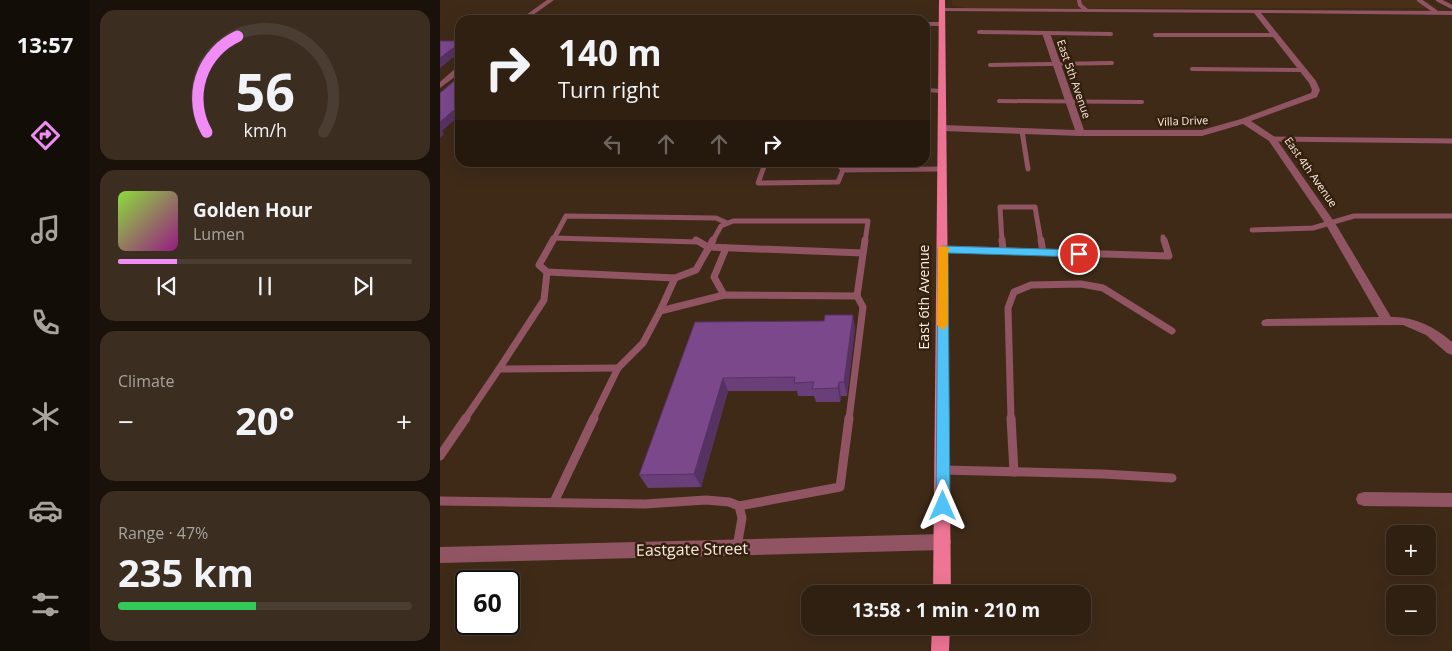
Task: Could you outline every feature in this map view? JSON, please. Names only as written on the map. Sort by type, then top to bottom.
[{"type":"main road","name":"East 6th Avenue","points":[[942,4],[942,585]]},
{"type":"main road","points":[[940,651],[941,635]]},
{"type":"street","points":[[529,15],[551,0]]},
{"type":"street","points":[[942,4],[1086,10],[1452,13]]},
{"type":"street","name":"Villa Drive","points":[[942,128],[1202,133],[1244,121],[1314,95],[1316,90],[1313,83],[1256,11]]},
{"type":"street","name":"East 5th Avenue","points":[[1046,33],[1080,132]]},
{"type":"street","points":[[440,86],[455,73]]},
{"type":"street","name":"East 4th Avenue","points":[[1244,121],[1272,139],[1330,223],[1388,322]]},
{"type":"street","points":[[1267,324],[1404,322],[1425,328],[1442,338],[1452,350]]},
{"type":"street","points":[[1364,499],[1452,500]]},
{"type":"street","name":"Eastgate Street","points":[[440,555],[943,542]]},
{"type":"lane","points":[[1079,0],[1080,5],[1086,10]]},
{"type":"lane","points":[[1419,0],[1436,12]]},
{"type":"lane","points":[[1438,0],[1452,7]]},
{"type":"lane","points":[[930,24],[942,24]]},
{"type":"lane","points":[[979,32],[1111,34]]},
{"type":"lane","points":[[1155,35],[1276,35]]},
{"type":"lane","points":[[990,64],[1112,64]]},
{"type":"lane","points":[[1192,69],[1304,70]]},
{"type":"lane","points":[[930,90],[942,90]]},
{"type":"lane","points":[[999,101],[1142,102]]},
{"type":"lane","points":[[1022,130],[1028,169]]},
{"type":"lane","points":[[1272,139],[1452,141]]},
{"type":"lane","points":[[764,167],[758,182],[838,182],[843,170]]},
{"type":"lane","points":[[843,170],[942,169]]},
{"type":"lane","points":[[1003,251],[1000,206],[1035,207],[1043,252]]},
{"type":"lane","points":[[440,501],[647,504],[697,500],[731,502],[739,506],[840,487],[863,307],[857,296],[868,221],[733,221],[721,226],[696,270],[675,278],[547,272],[539,265],[566,216],[716,218],[727,223]]},
{"type":"lane","points":[[1252,230],[1313,228],[1354,216],[1452,216]]},
{"type":"lane","points":[[943,249],[1169,256],[1163,237]]},
{"type":"lane","points":[[553,238],[696,240],[708,247],[863,253]]},
{"type":"lane","points":[[724,295],[714,277],[726,248]]},
{"type":"lane","points":[[440,456],[544,300],[547,272]]},
{"type":"lane","points":[[554,502],[618,368],[643,344],[675,278]]},
{"type":"lane","points":[[1014,472],[1009,385],[1008,318],[1008,308],[1014,292],[1031,285],[1080,284],[1104,288],[1172,331]]},
{"type":"lane","points":[[660,311],[724,295],[857,296]]},
{"type":"lane","points":[[499,369],[618,368]]},
{"type":"lane","points":[[943,470],[1172,478]]},
{"type":"lane","points":[[737,548],[742,518],[739,506]]},
{"type":"shaded area","points":[[952,0],[1425,0],[1437,8],[967,8],[952,5]]},
{"type":"building","points":[[440,41],[455,41],[455,47],[440,58]]},
{"type":"building","points":[[455,80],[455,109],[440,122],[440,93]]},
{"type":"building","points":[[825,315],[853,315],[844,382],[839,382],[838,388],[812,389],[814,382],[794,383],[795,377],[723,378],[694,474],[639,475],[695,322],[824,321]]},
{"type":"slow traffic","points":[[943,325],[943,249],[945,249]]},
{"type":"route","points":[[943,506],[943,249],[1079,254]]}]
